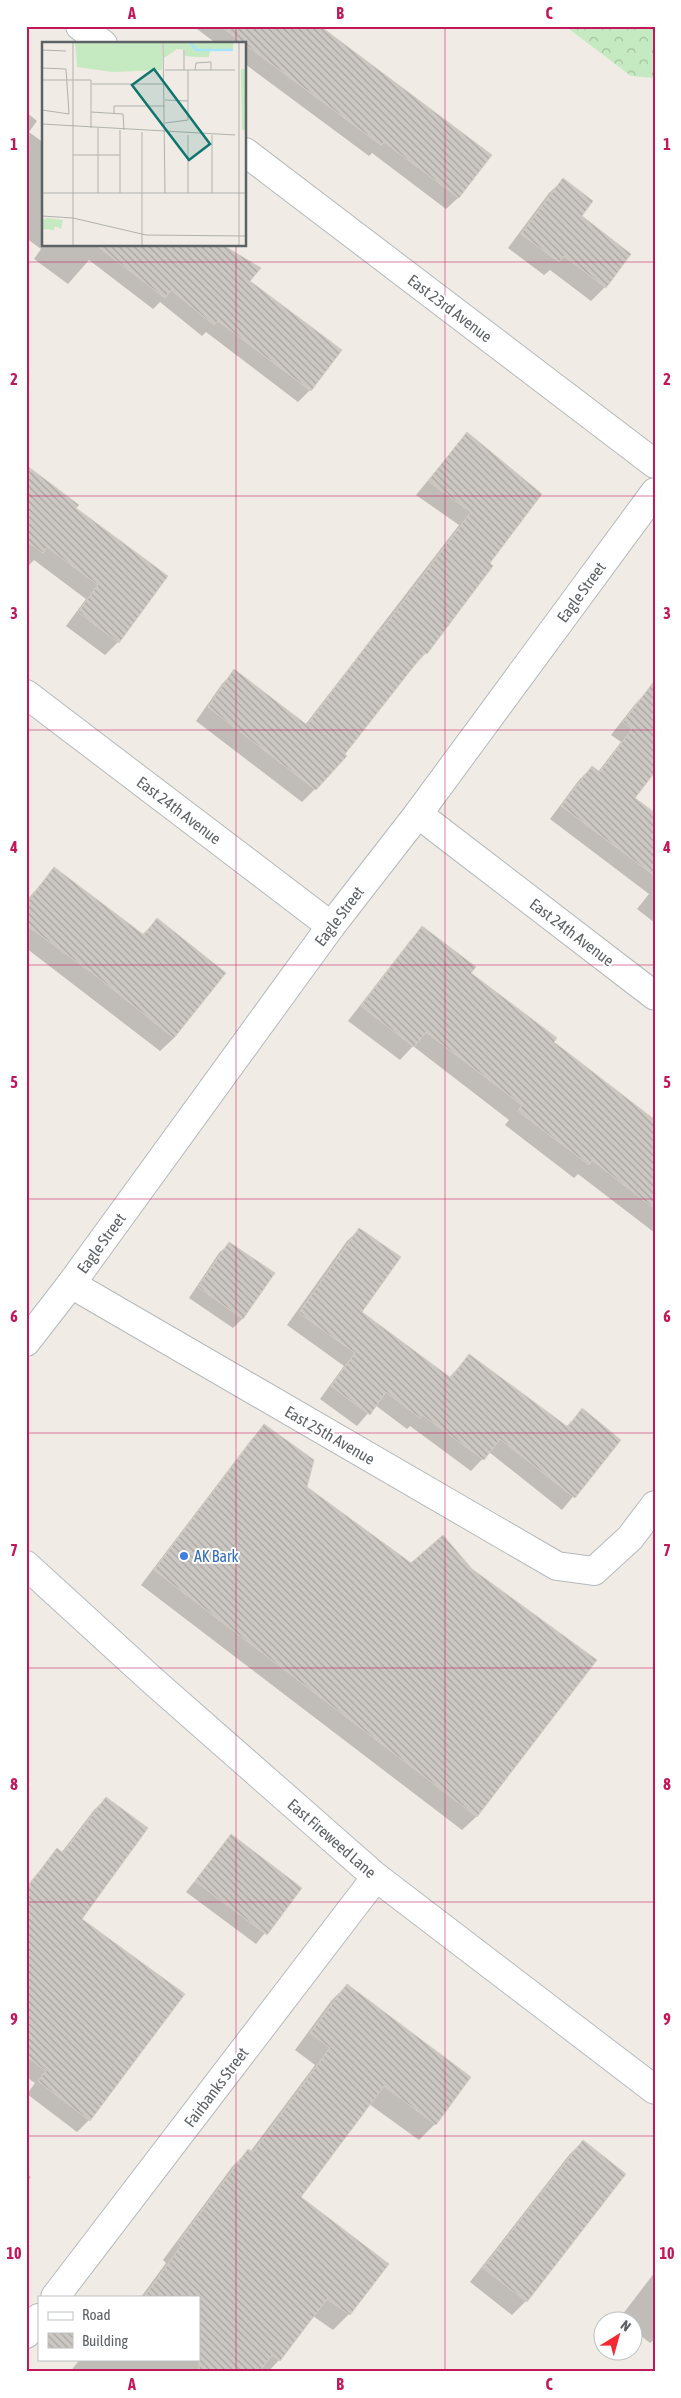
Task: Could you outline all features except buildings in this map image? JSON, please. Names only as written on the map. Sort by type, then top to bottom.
[{"type":"street","points":[[80,26],[100,42]]},
{"type":"street","name":"East 23rd Avenue","points":[[246,153],[655,464]]},
{"type":"street","name":"Eagle Street","points":[[26,1342],[71,1284],[331,926],[418,814],[655,492]]},
{"type":"street","name":"East 24th Avenue","points":[[26,694],[331,926]]},
{"type":"street","name":"East 24th Avenue","points":[[418,814],[655,996]]},
{"type":"street","name":"East 25th Avenue","points":[[71,1284],[557,1566],[594,1570],[630,1538],[655,1505]]},
{"type":"street","name":"East Fireweed Lane","points":[[26,1565],[153,1681],[376,1877],[655,2090]]},
{"type":"street","name":"Fairbanks Street","points":[[56,2296],[376,1877]]},
{"type":"street","points":[[26,2334],[38,2319]]},
{"type":"green space","points":[[565,26],[655,26],[655,78],[631,76]]},
{"type":"place","name":"AK Bark","points":[[184,1556]]}]
